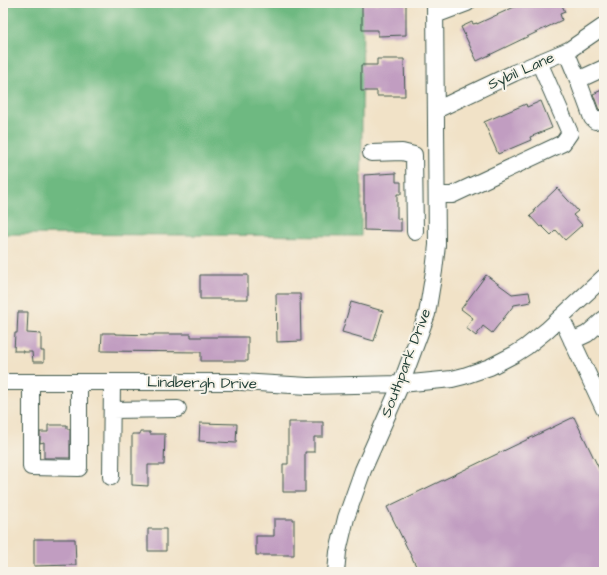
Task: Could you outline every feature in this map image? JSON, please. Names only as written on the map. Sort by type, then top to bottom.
[{"type":"street","points":[[435,9],[467,3]]},
{"type":"street","name":"Southpark Drive","points":[[336,572],[338,552],[346,518],[363,470],[401,384],[427,314],[438,245],[435,9]]},
{"type":"street","name":"Sybil Lane","points":[[436,110],[566,51],[604,26]]},
{"type":"street","points":[[566,51],[592,118],[595,121],[604,118]]},
{"type":"street","points":[[437,195],[452,195],[563,143],[570,133],[539,62]]},
{"type":"street","points":[[578,80],[604,68]]},
{"type":"street","points":[[371,153],[402,152],[414,155],[415,227],[437,222]]},
{"type":"street","points":[[415,164],[436,164]]},
{"type":"street","name":"Lindbergh Drive","points":[[3,382],[241,382],[308,386],[401,384],[452,379],[490,367],[509,358],[526,347],[604,277]]},
{"type":"street","points":[[561,317],[604,409]]},
{"type":"street","points":[[572,341],[587,334],[604,319]]},
{"type":"street","points":[[31,382],[30,467],[79,468],[79,382]]},
{"type":"street","points":[[111,477],[112,382]]},
{"type":"street","points":[[112,410],[178,409]]},
{"type":"green space","points":[[3,3],[363,3],[361,236],[3,234]]},
{"type":"building","points":[[406,3],[406,35],[378,36],[378,30],[362,30],[362,4]]},
{"type":"building","points":[[523,3],[561,3],[565,12],[560,14],[562,20],[477,61],[461,27],[472,22],[473,24],[477,24]]},
{"type":"building","points":[[377,59],[404,59],[405,96],[377,96],[377,91],[361,91],[361,65],[377,65]]},
{"type":"building","points":[[604,89],[604,109],[599,110],[593,94]]},
{"type":"building","points":[[541,101],[552,128],[530,137],[531,140],[498,154],[484,122],[526,104],[527,107]]},
{"type":"building","points":[[396,173],[396,182],[401,182],[401,194],[397,194],[397,219],[401,219],[401,231],[364,230],[364,175]]},
{"type":"building","points":[[557,188],[578,211],[573,215],[582,225],[565,240],[556,230],[551,235],[542,226],[540,227],[530,216],[535,212],[534,210]]},
{"type":"building","points":[[200,275],[248,275],[248,299],[200,299]]},
{"type":"building","points":[[486,275],[512,294],[529,292],[531,302],[514,305],[492,333],[483,326],[476,336],[466,328],[473,318],[461,309]]},
{"type":"building","points":[[276,294],[300,294],[301,341],[277,342]]},
{"type":"building","points":[[351,302],[383,311],[374,341],[342,332]]},
{"type":"building","points":[[18,312],[28,312],[27,333],[41,334],[41,351],[44,351],[44,362],[33,362],[32,352],[14,351]]},
{"type":"building","points":[[102,333],[154,335],[191,334],[191,337],[248,337],[248,361],[201,361],[201,352],[101,351]]},
{"type":"building","points":[[574,417],[604,479],[604,569],[597,572],[419,572],[387,507]]},
{"type":"building","points":[[288,422],[323,422],[323,437],[314,437],[314,452],[305,452],[305,492],[283,492],[283,464],[288,464]]},
{"type":"building","points":[[200,423],[237,424],[236,443],[199,441]]},
{"type":"building","points":[[48,425],[67,425],[67,429],[70,429],[70,458],[44,458],[44,442],[40,443],[40,432],[48,432]]},
{"type":"building","points":[[140,432],[165,434],[164,465],[148,465],[148,486],[132,485],[132,434],[140,434]]},
{"type":"building","points":[[274,519],[294,519],[294,555],[256,555],[256,536],[274,536]]},
{"type":"building","points":[[148,529],[166,529],[166,551],[148,551]]},
{"type":"building","points":[[34,539],[75,539],[76,565],[34,566]]}]
